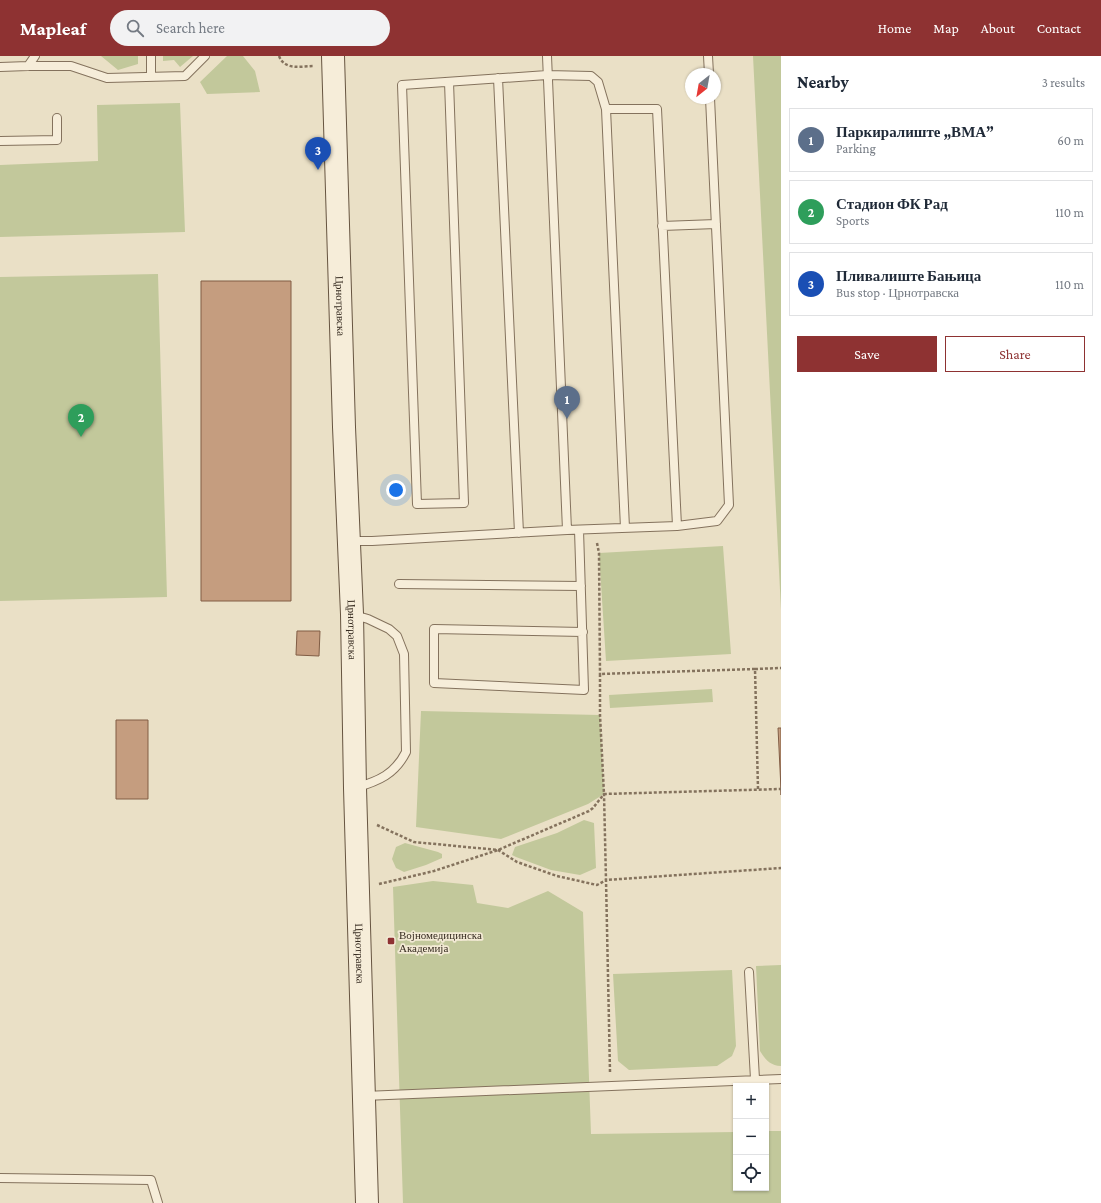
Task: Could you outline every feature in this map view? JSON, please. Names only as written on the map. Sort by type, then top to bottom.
[{"type":"main road","name":"Црнотравска","points":[[324,61],[344,427],[352,614],[355,788],[367,1203]]},
{"type":"lane","points":[[28,66],[35,56]]},
{"type":"lane","points":[[151,56],[151,77]]},
{"type":"lane","points":[[0,67],[71,66],[107,78],[185,76],[205,56]]},
{"type":"lane","points":[[547,56],[567,530]]},
{"type":"lane","points":[[708,56],[709,68]]},
{"type":"lane","points":[[449,82],[464,503],[417,504],[402,85],[547,75],[591,76],[598,82],[606,109],[625,528]]},
{"type":"lane","points":[[498,78],[519,534]]},
{"type":"lane","points":[[349,542],[519,534],[567,530],[676,526],[717,521],[729,505],[710,104]]},
{"type":"lane","points":[[606,109],[657,108],[676,526]]},
{"type":"lane","points":[[0,141],[57,140],[57,118]]},
{"type":"lane","points":[[662,226],[716,224]]},
{"type":"lane","points":[[579,530],[583,632],[584,690],[434,683],[434,629],[583,632]]},
{"type":"lane","points":[[399,584],[581,586]]},
{"type":"lane","points":[[352,614],[388,628],[397,636],[404,654],[406,744],[406,752],[395,769],[373,783],[355,788]]},
{"type":"lane","points":[[749,972],[755,1080]]},
{"type":"lane","points":[[364,1096],[781,1079]]},
{"type":"lane","points":[[0,1178],[151,1180],[158,1203]]},
{"type":"path","points":[[279,56],[284,63],[290,67],[324,61]]},
{"type":"path","points":[[595,530],[599,553],[600,715],[604,794],[610,1086]]},
{"type":"path","points":[[600,674],[781,668]]},
{"type":"path","points":[[755,669],[758,790]]},
{"type":"path","points":[[604,794],[781,789]]},
{"type":"path","points":[[375,884],[434,871],[498,850],[589,811],[604,794]]},
{"type":"path","points":[[373,823],[414,842],[498,850],[517,862],[557,876],[597,884],[606,880],[781,868]]},
{"type":"green space","points":[[101,56],[138,56],[138,64],[118,70]]},
{"type":"green space","points":[[163,56],[193,56],[180,67],[174,60],[163,61]]},
{"type":"green space","points":[[227,56],[243,56],[255,71],[260,92],[207,94],[200,82]]},
{"type":"green space","points":[[753,56],[781,56],[781,610]]},
{"type":"green space","points":[[180,103],[185,232],[0,237],[0,165],[98,161],[97,105]]},
{"type":"green space","points":[[158,274],[167,597],[0,601],[0,277]]},
{"type":"green space","points":[[723,546],[731,654],[606,661],[599,553]]},
{"type":"green space","points":[[712,689],[713,702],[610,708],[609,695]]},
{"type":"green space","points":[[421,711],[600,715],[604,794],[588,804],[501,839],[416,827]]},
{"type":"green space","points":[[584,820],[594,823],[596,868],[580,875],[551,870],[512,855],[515,847],[557,833]]},
{"type":"green space","points":[[405,843],[438,852],[442,854],[442,858],[404,872],[396,868],[392,859],[396,847]]},
{"type":"green space","points":[[433,881],[473,885],[477,903],[508,908],[548,891],[583,912],[591,1134],[733,1132],[733,1191],[769,1191],[769,1131],[781,1131],[781,1203],[403,1203],[393,887]]},
{"type":"green space","points":[[781,965],[781,1066],[777,1066],[766,1059],[760,1051],[756,966]]},
{"type":"green space","points":[[732,970],[736,1046],[732,1056],[717,1066],[629,1070],[618,1061],[613,974]]},
{"type":"building","points":[[201,281],[291,281],[291,601],[201,601]]},
{"type":"building","points":[[297,631],[320,631],[319,656],[296,655]]},
{"type":"building","points":[[116,720],[148,720],[148,799],[116,799]]},
{"type":"building","points":[[778,728],[781,728],[781,789]]},
{"type":"place","name":"Пливалиште Бањица","points":[[318,170]]},
{"type":"place","name":"Паркиралиште „ВМА”","points":[[567,419]]},
{"type":"place","name":"Стадион ФК Рад","points":[[81,437]]},
{"type":"place","name":"Војномедицинска Академија","points":[[391,941]]}]
